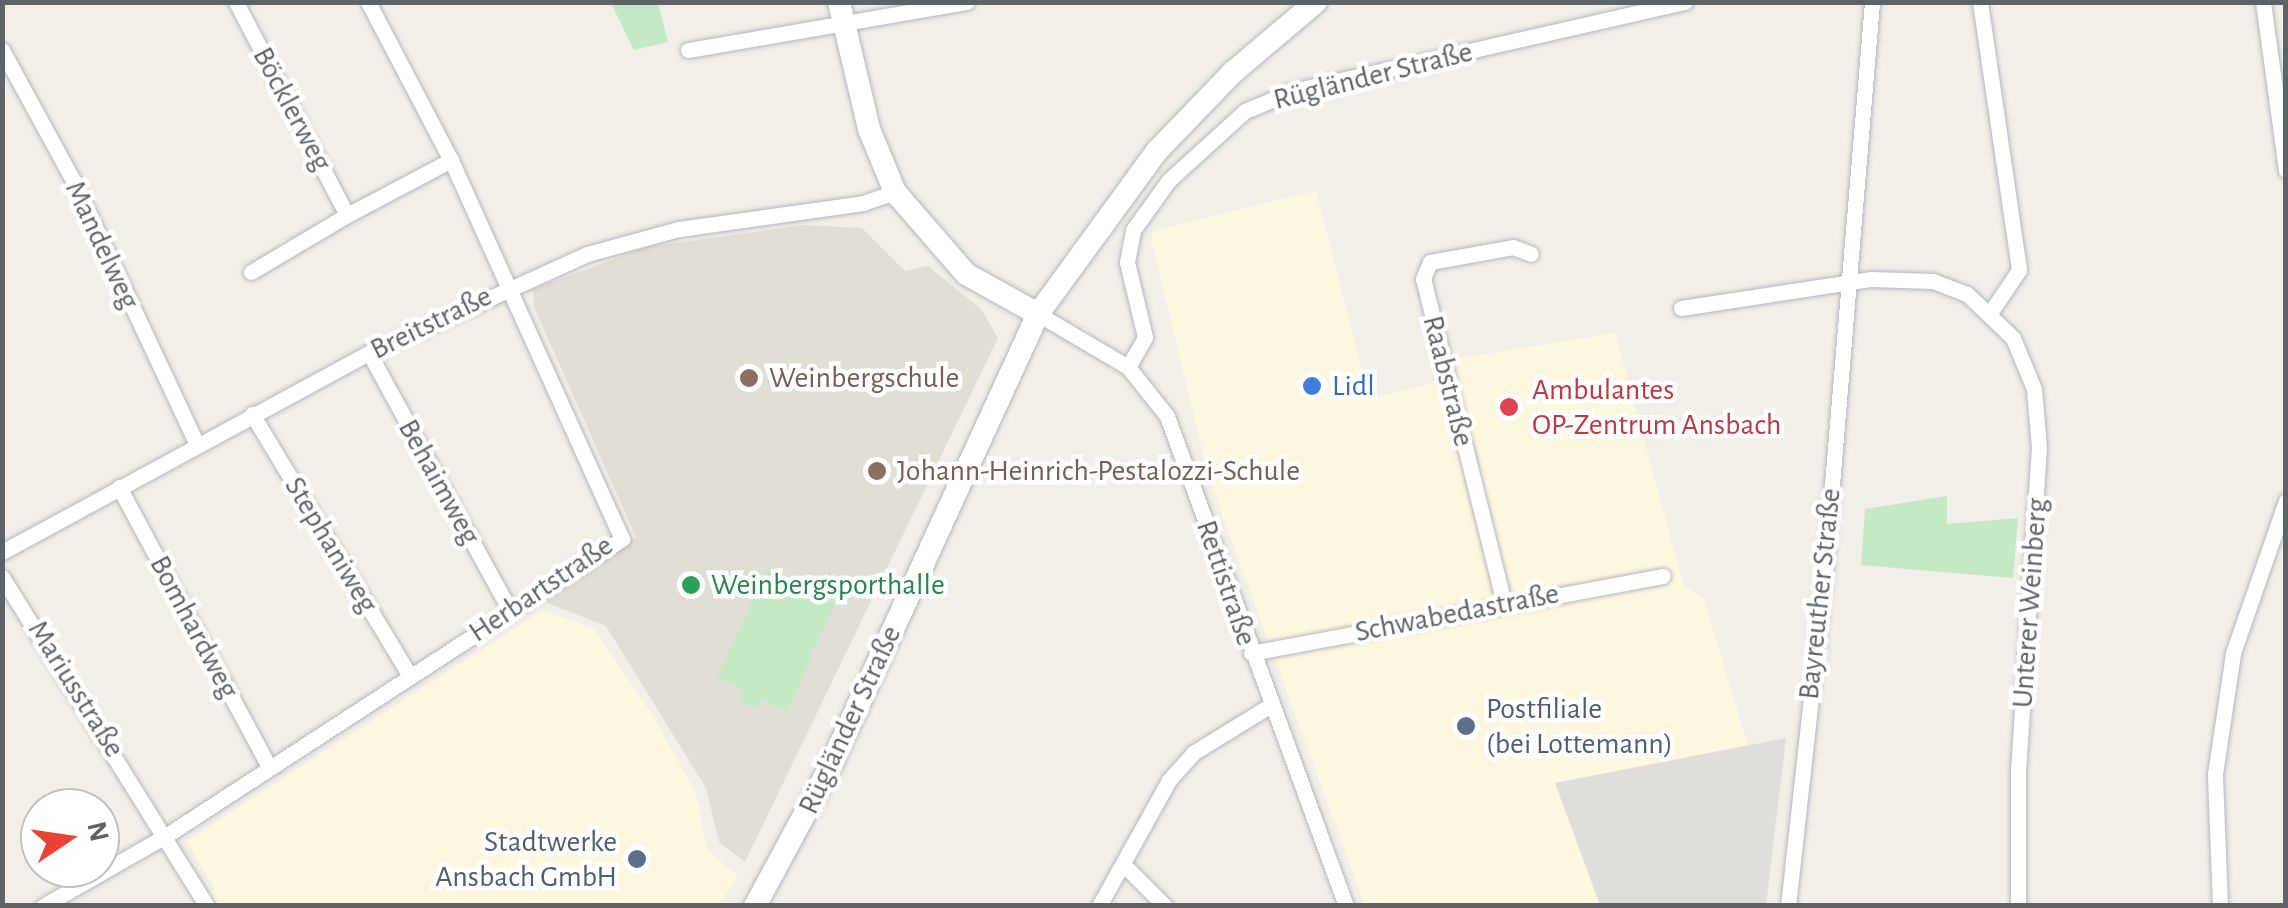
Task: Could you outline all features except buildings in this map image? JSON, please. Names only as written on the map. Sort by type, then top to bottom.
[{"type":"main road","name":"Rügländer Straße","points":[[755,906],[830,769],[1038,314],[1156,152],[1232,73],[1316,2]]},
{"type":"main road","points":[[841,11],[870,129],[896,192],[966,274],[1038,314]]},
{"type":"street","name":"Böcklerweg","points":[[236,2],[347,215]]},
{"type":"street","name":"Herbartstraße","points":[[43,906],[167,835],[622,539],[451,160],[368,2]]},
{"type":"street","points":[[688,50],[841,11],[967,2]]},
{"type":"street","name":"Rügländer Straße","points":[[1128,367],[1144,337],[1127,262],[1133,230],[1169,180],[1245,110],[1293,91],[1685,2]]},
{"type":"street","name":"Bayreuther Straße","points":[[1788,906],[1849,282],[1872,2]]},
{"type":"street","points":[[1980,2],[2019,270],[1990,312]]},
{"type":"street","points":[[2263,2],[2286,170]]},
{"type":"street","name":"Mandelweg","points":[[2,50],[74,182],[197,444]]},
{"type":"street","points":[[251,272],[451,160]]},
{"type":"street","name":"Breitstraße","points":[[2,552],[370,353],[506,287],[587,254],[679,229],[864,203],[896,192]]},
{"type":"street","name":"Raabstraße","points":[[1504,603],[1422,279],[1430,262],[1513,247],[1531,254]]},
{"type":"street","name":"Unterer Weinberg","points":[[1849,282],[1933,281],[1967,294],[2013,338],[2034,390],[2039,447],[2018,768],[2018,906]]},
{"type":"street","points":[[1681,308],[1849,282]]},
{"type":"street","name":"Rettistraße","points":[[1038,314],[1128,367],[1167,416],[1346,906]]},
{"type":"street","name":"Behaimweg","points":[[370,353],[510,611]]},
{"type":"street","name":"Stephaniweg","points":[[252,414],[410,676]]},
{"type":"street","name":"Bomhardweg","points":[[119,487],[268,768]]},
{"type":"street","points":[[2220,906],[2215,774],[2233,652],[2286,501]]},
{"type":"street","name":"Schwabedastraße","points":[[1251,653],[1663,576]]},
{"type":"street","name":"Mariusstraße","points":[[2,577],[167,835],[207,906]]},
{"type":"street","points":[[1099,906],[1170,780],[1193,753],[1270,706]]},
{"type":"street","points":[[1123,864],[1166,906]]},
{"type":"shaded area","points":[[1316,191],[1369,399],[1440,381],[1436,362],[1615,333],[1684,587],[1703,597],[1748,745],[1555,783],[1600,905],[1365,905],[1209,478],[1151,239],[1154,231]]},
{"type":"shaded area","points":[[803,225],[862,228],[905,271],[928,266],[981,309],[998,338],[745,862],[719,842],[706,788],[606,626],[545,602],[636,537],[534,307],[533,289],[647,247]]},
{"type":"shaded area","points":[[543,610],[594,629],[651,713],[696,793],[707,850],[738,876],[719,905],[187,906],[215,889],[187,841]]},
{"type":"shaded area","points":[[1786,738],[1766,905],[1600,905],[1555,783]]},
{"type":"green space","points":[[611,3],[658,3],[668,42],[634,50]]},
{"type":"green space","points":[[1947,496],[1947,524],[2018,518],[2013,578],[1861,565],[1865,509]]},
{"type":"green space","points":[[766,570],[835,603],[787,712],[762,699],[755,708],[740,701],[743,690],[717,678]]},
{"type":"place","name":"Weinbergschule","points":[[749,378]]},
{"type":"place","name":"Lidl","points":[[1312,386]]},
{"type":"place","name":"Ambulantes OP-Zentrum Ansbach","points":[[1509,407]]},
{"type":"place","name":"Johann-Heinrich-Pestalozzi-Schule","points":[[877,471]]},
{"type":"place","name":"Weinbergsporthalle","points":[[691,585]]},
{"type":"place","name":"Postfiliale (bei Lottemann)","points":[[1466,726]]},
{"type":"place","name":"Stadtwerke Ansbach GmbH","points":[[637,859]]}]
